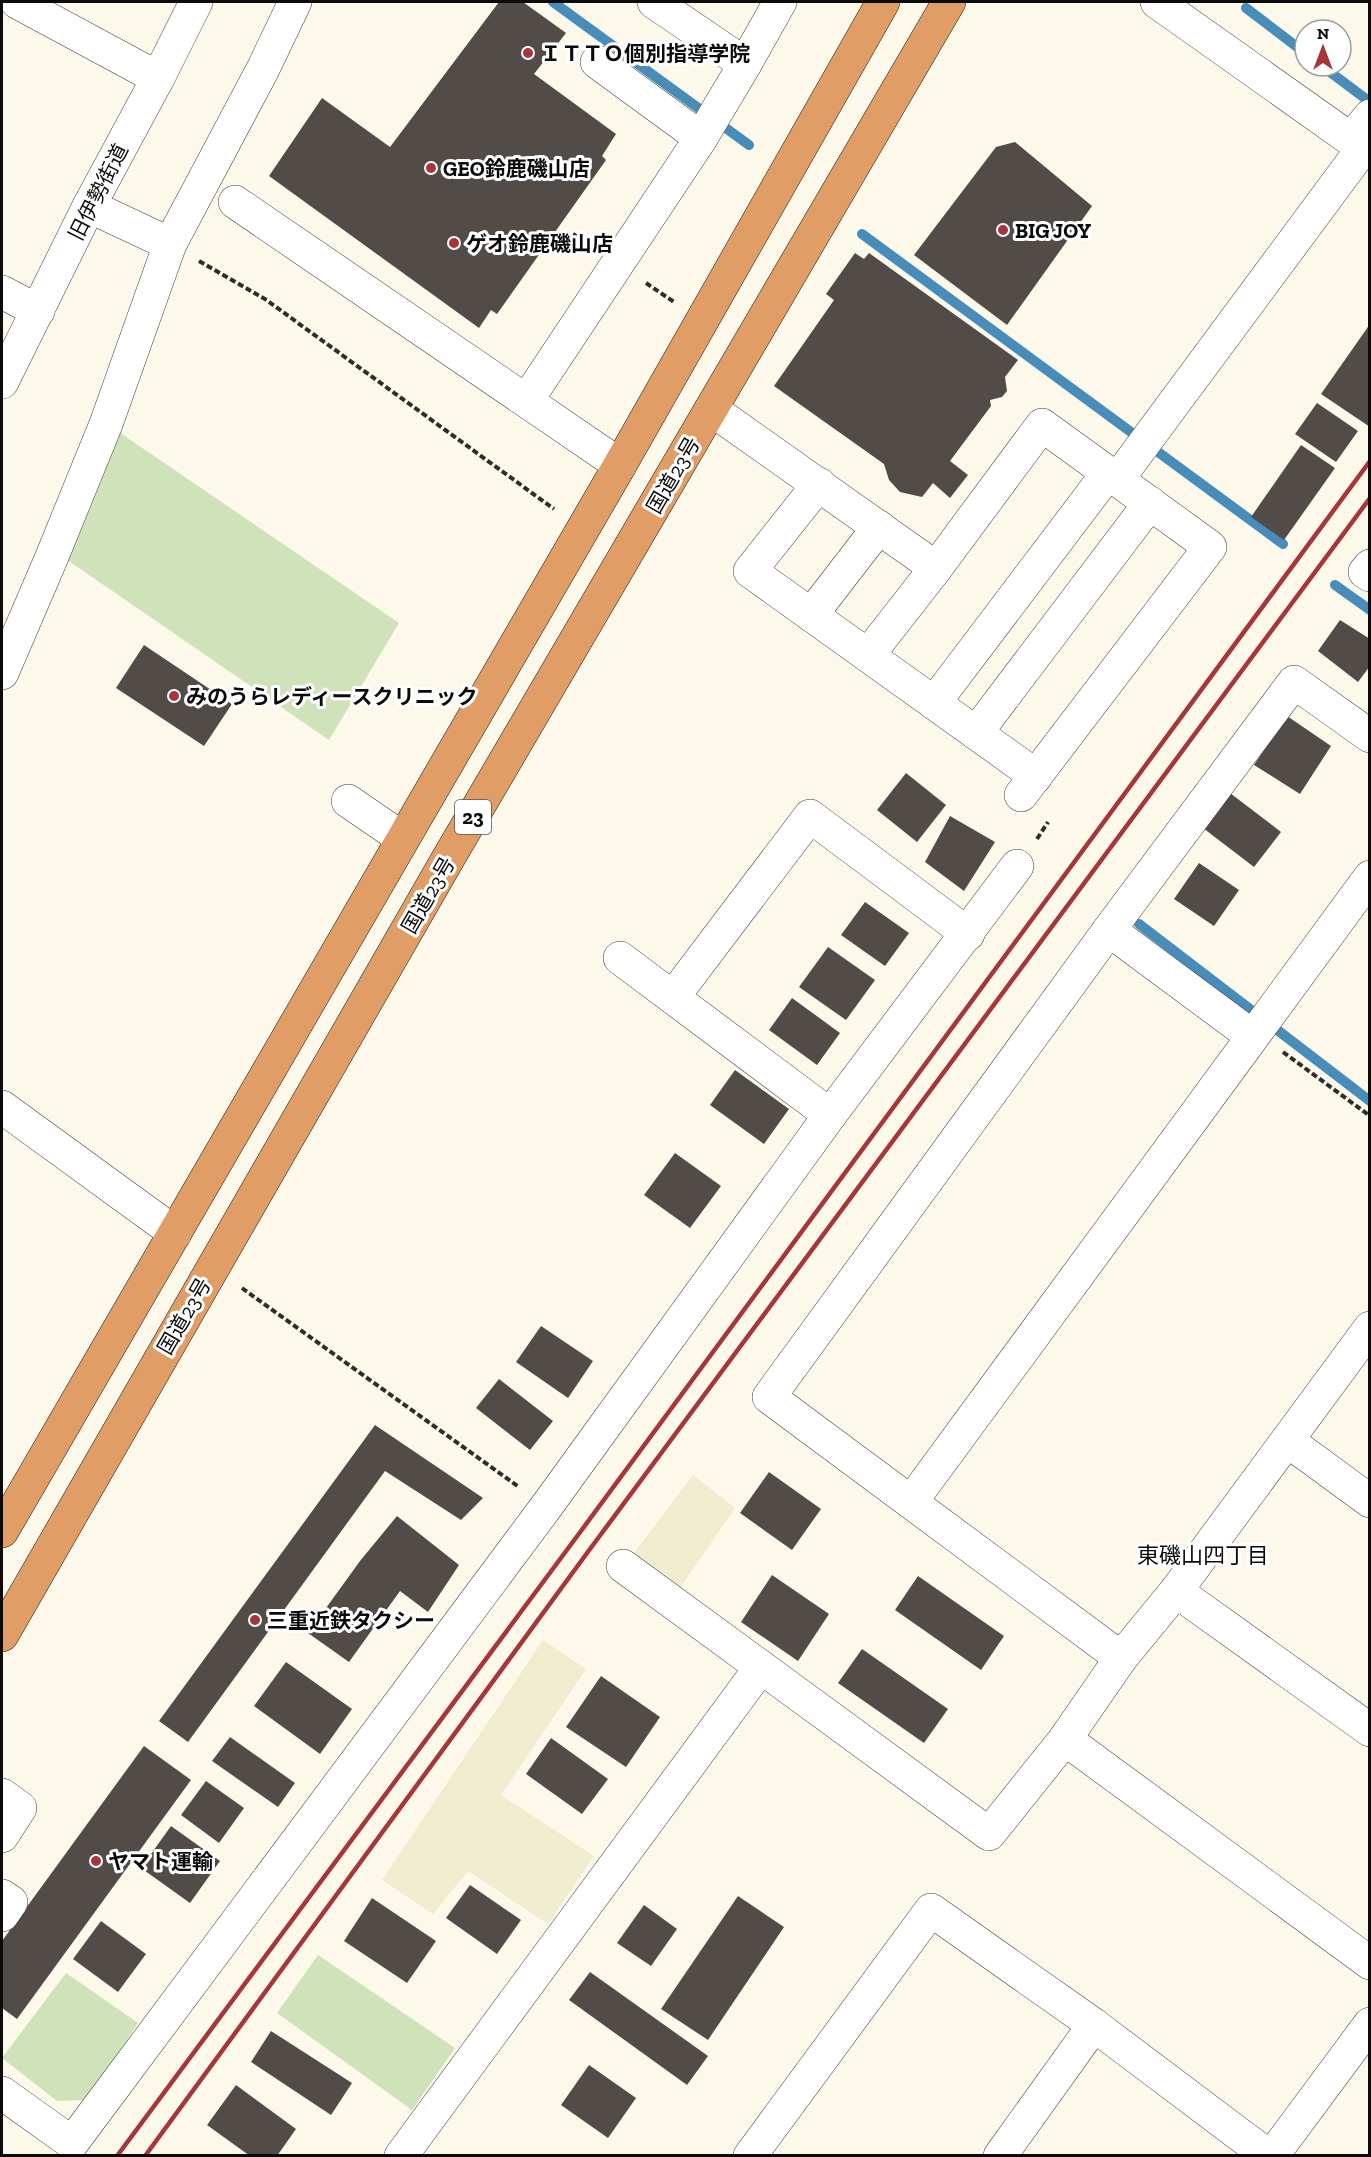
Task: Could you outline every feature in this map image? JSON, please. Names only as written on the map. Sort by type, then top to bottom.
[{"type":"highway","name":"23","points":[[2,1531],[620,465],[883,2]]},
{"type":"highway","name":"国道23号","points":[[2,1635],[212,1267],[949,2]]},
{"type":"street","points":[[17,2],[158,78]]},
{"type":"street","name":"旧伊勢街道","points":[[2,382],[89,206],[196,2]]},
{"type":"street","points":[[2,673],[106,424],[170,244],[263,69],[295,2]]},
{"type":"street","points":[[654,2],[745,64]]},
{"type":"street","points":[[527,400],[710,124],[780,2]]},
{"type":"street","points":[[934,703],[1120,469],[1156,428],[1363,139],[1157,2]]},
{"type":"street","points":[[597,62],[710,124]]},
{"type":"street","points":[[235,202],[620,465]]},
{"type":"street","points":[[89,206],[170,244]]},
{"type":"street","points":[[2,291],[38,310]]},
{"type":"street","points":[[711,409],[936,568]]},
{"type":"street","points":[[819,484],[750,572],[976,733],[1028,785],[1210,547],[1150,503],[1120,469],[1042,425],[868,656]]},
{"type":"street","points":[[976,733],[1150,503]]},
{"type":"street","points":[[811,615],[879,527]]},
{"type":"street","points":[[1370,566],[1365,572],[1370,575]]},
{"type":"street","points":[[1121,1658],[768,1397],[1108,930],[1294,682],[1370,736]]},
{"type":"street","points":[[348,801],[402,838]]},
{"type":"street","points":[[673,998],[810,816],[968,934]]},
{"type":"street","points":[[2,2093],[72,2143],[546,1507],[830,1115],[1017,866]]},
{"type":"street","points":[[911,1502],[1370,877]]},
{"type":"street","points":[[1108,930],[1260,1027]]},
{"type":"street","points":[[620,958],[830,1115]]},
{"type":"street","points":[[2,1107],[175,1233]]},
{"type":"street","points":[[623,1566],[989,1834],[1065,1739],[1121,1658],[1176,1591],[1370,1328]]},
{"type":"street","points":[[1288,1441],[1370,1501]]},
{"type":"street","points":[[1176,1591],[1370,1730]]},
{"type":"street","points":[[401,2156],[761,1666]]},
{"type":"street","points":[[1065,1739],[1370,1963]]},
{"type":"street","points":[[2,1795],[20,1808],[2,1836]]},
{"type":"street","points":[[2,1896],[11,1902],[2,1915]]},
{"type":"street","points":[[750,2156],[931,1910],[1094,2025],[1270,2156],[1370,2024]]},
{"type":"street","points":[[1000,2156],[1094,2025]]},
{"type":"path","points":[[170,244],[265,299],[562,514]]},
{"type":"path","points":[[1260,1027],[1370,1116]]},
{"type":"path","points":[[212,1267],[546,1507]]},
{"type":"shaded area","points":[[693,1475],[735,1508],[678,1591],[631,1557]]},
{"type":"shaded area","points":[[543,1640],[586,1669],[501,1795],[594,1856],[548,1924],[468,1871],[433,1914],[382,1880]]},
{"type":"green space","points":[[113,428],[399,623],[329,740],[63,557]]},
{"type":"green space","points":[[318,1955],[455,2048],[412,2110],[277,2013]]},
{"type":"green space","points":[[66,1973],[138,2023],[88,2100],[57,2101],[2,2058]]},
{"type":"building","name":"ゲオ鈴鹿磯山店","points":[[499,2],[523,2],[566,33],[534,74],[616,134],[602,156],[606,160],[497,314],[491,310],[479,328],[269,176],[322,98],[390,147]]},
{"type":"building","name":"BIG JOY","points":[[1015,142],[1092,206],[1007,325],[914,255],[996,147]]},
{"type":"building","points":[[855,253],[864,259],[869,253],[1018,360],[1005,377],[1007,391],[1002,397],[990,400],[991,406],[950,461],[968,475],[950,498],[933,483],[922,497],[900,492],[889,480],[884,464],[774,386],[834,300],[826,294]]},
{"type":"building","points":[[1370,324],[1370,427],[1321,394]]},
{"type":"building","points":[[1317,403],[1358,431],[1336,462],[1295,434]]},
{"type":"building","points":[[1301,445],[1335,468],[1284,540],[1251,517]]},
{"type":"building","points":[[1340,620],[1370,639],[1370,666],[1358,682],[1318,651]]},
{"type":"building","name":"みのうらレディースクリニック","points":[[144,645],[232,704],[204,746],[116,688]]},
{"type":"building","points":[[1287,716],[1331,746],[1300,794],[1254,765]]},
{"type":"building","points":[[906,773],[946,805],[917,842],[877,810]]},
{"type":"building","points":[[1230,793],[1281,832],[1254,867],[1203,828]]},
{"type":"building","points":[[950,816],[995,842],[964,891],[925,862]]},
{"type":"building","points":[[1199,863],[1239,890],[1214,926],[1174,899]]},
{"type":"building","points":[[865,902],[909,933],[885,966],[841,935]]},
{"type":"building","points":[[828,947],[875,980],[846,1020],[799,987]]},
{"type":"building","points":[[792,998],[840,1033],[817,1065],[769,1030]]},
{"type":"building","points":[[735,1070],[789,1109],[764,1144],[710,1105]]},
{"type":"building","points":[[675,1153],[721,1186],[690,1228],[644,1195]]},
{"type":"building","points":[[541,1326],[593,1361],[568,1398],[516,1362]]},
{"type":"building","points":[[499,1379],[553,1421],[530,1450],[476,1408]]},
{"type":"building","name":"三重近鉄タクシー","points":[[375,1425],[483,1498],[461,1520],[385,1471],[188,1742],[159,1721]]},
{"type":"building","points":[[769,1472],[821,1509],[792,1550],[740,1513]]},
{"type":"building","points":[[397,1516],[459,1565],[428,1612],[400,1591],[349,1662],[308,1633],[360,1561]]},
{"type":"building","points":[[772,1575],[829,1614],[798,1661],[741,1622]]},
{"type":"building","points":[[918,1576],[1004,1636],[981,1670],[895,1610]]},
{"type":"building","points":[[862,1649],[948,1709],[924,1743],[838,1683]]},
{"type":"building","name":"三重近鉄タクシー","points":[[286,1662],[352,1709],[320,1754],[254,1706]]},
{"type":"building","points":[[601,1676],[660,1717],[626,1767],[566,1727]]},
{"type":"building","points":[[230,1737],[295,1783],[278,1807],[212,1761]]},
{"type":"building","points":[[551,1738],[608,1779],[582,1814],[526,1774]]},
{"type":"building","name":"ヤマト運輸","points":[[144,1746],[191,1780],[17,2019],[2,2008],[2,1941]]},
{"type":"building","points":[[206,1781],[244,1808],[219,1843],[181,1815]]},
{"type":"building","points":[[171,1826],[220,1861],[190,1903],[141,1868]]},
{"type":"building","points":[[470,1885],[521,1920],[497,1954],[446,1918]]},
{"type":"building","points":[[738,1896],[784,1927],[708,2040],[661,2009]]},
{"type":"building","points":[[372,1898],[436,1941],[407,1983],[344,1941]]},
{"type":"building","points":[[644,1905],[677,1929],[651,1966],[617,1943]]},
{"type":"building","points":[[101,1921],[146,1954],[118,1992],[73,1959]]},
{"type":"building","points":[[590,1972],[708,2056],[687,2085],[569,2000]]},
{"type":"building","points":[[271,2031],[352,2083],[331,2115],[251,2062]]},
{"type":"building","points":[[589,2065],[636,2098],[608,2138],[561,2105]]},
{"type":"building","points":[[236,2085],[296,2129],[277,2156],[250,2156],[207,2125]]},
{"type":"waterway","points":[[553,2],[749,145]]},
{"type":"waterway","points":[[1246,8],[1293,44]]},
{"type":"waterway","points":[[1338,78],[1370,102]]},
{"type":"waterway","points":[[862,234],[1283,544]]},
{"type":"waterway","points":[[1335,585],[1370,610]]},
{"type":"waterway","points":[[1139,924],[1370,1101]]},
{"type":"railway","points":[[117,2156],[1370,461]]},
{"type":"railway","points":[[145,2156],[590,1549],[1370,498]]},
{"type":"place","name":"ＩＴＴＯ個別指導学院","points":[[528,53]]},
{"type":"place","name":"GEO鈴鹿磯山店","points":[[431,168]]},
{"type":"place","name":"BIG JOY","points":[[1003,230]]},
{"type":"place","name":"ゲオ鈴鹿磯山店","points":[[454,243]]},
{"type":"place","name":"みのうらレディースクリニック","points":[[174,696]]},
{"type":"place","name":"三重近鉄タクシー","points":[[255,1620]]},
{"type":"place","name":"ヤマト運輸","points":[[96,1861]]},
{"type":"district","name":"東磯山四丁目","points":[[1203,1555]]}]
